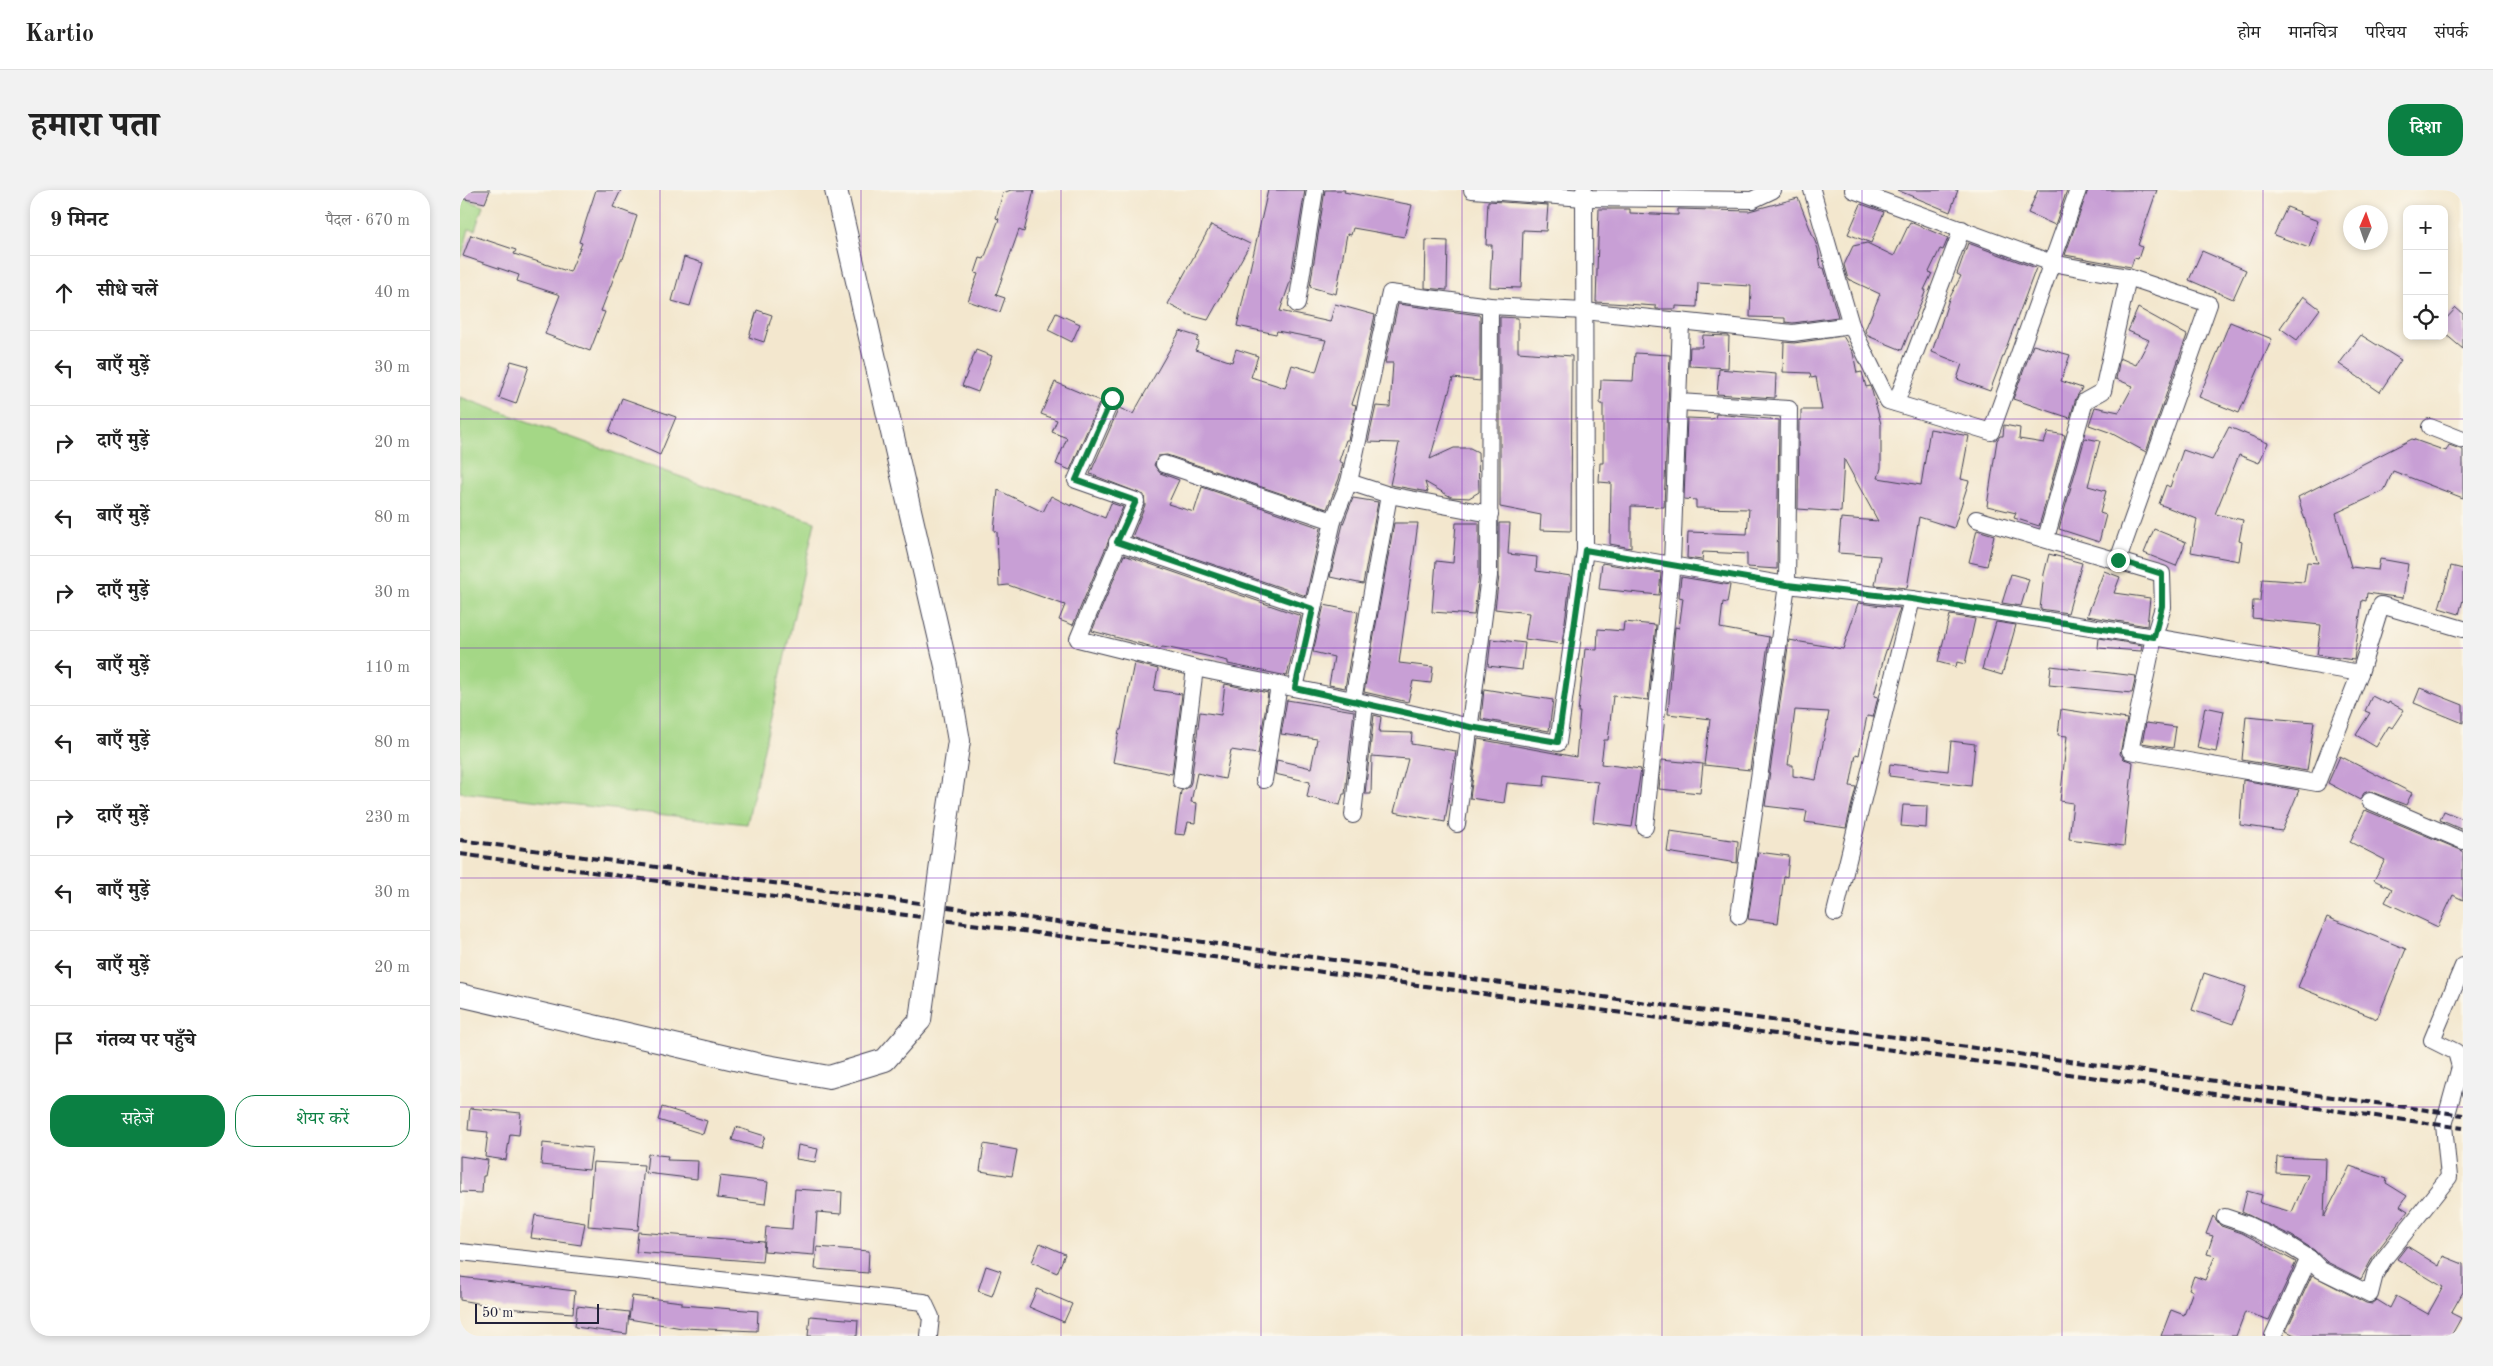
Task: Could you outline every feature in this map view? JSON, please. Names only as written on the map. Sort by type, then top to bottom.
[{"type":"main road","points":[[460,995],[756,1064],[830,1078],[885,1060],[920,1020],[959,740],[946,666],[836,190]]},
{"type":"street","points":[[1297,304],[1315,190]]},
{"type":"street","points":[[1481,190],[1669,195],[1752,200],[1773,190]]},
{"type":"street","points":[[1812,190],[1851,325],[1888,400],[1991,432],[2078,190]]},
{"type":"street","points":[[1853,190],[2052,263],[2128,277],[2209,304],[2118,560]]},
{"type":"street","points":[[1112,398],[1076,480],[1136,501],[1117,542],[1078,639],[1195,668],[1470,727],[1558,742],[1585,550],[1584,194]]},
{"type":"street","points":[[1896,403],[1962,230]]},
{"type":"street","points":[[2046,538],[2085,400],[2103,391],[2128,277]]},
{"type":"street","points":[[1295,688],[1333,521],[1348,482],[1390,293],[1490,306],[1584,311],[1793,334],[1851,325]]},
{"type":"street","points":[[1457,824],[1489,576],[1490,306]]},
{"type":"street","points":[[1645,827],[1672,563],[1681,321]]},
{"type":"street","points":[[1679,402],[1789,409],[1787,585],[1740,916]]},
{"type":"street","points":[[2430,427],[2463,440]]},
{"type":"street","points":[[1164,464],[1333,521]]},
{"type":"street","points":[[1348,482],[1389,496],[1490,514]]},
{"type":"street","points":[[1353,815],[1359,702],[1389,496]]},
{"type":"street","points":[[1976,519],[2046,538],[2162,574],[2162,606],[2130,751],[2317,783],[2360,673],[2381,605],[2463,629]]},
{"type":"street","points":[[1117,542],[1313,609]]},
{"type":"street","points":[[1585,550],[1672,563],[1787,585],[1912,599],[2154,637],[2360,673]]},
{"type":"street","points":[[1835,914],[1912,599]]},
{"type":"street","points":[[1181,781],[1195,668]]},
{"type":"street","points":[[1264,780],[1279,685]]},
{"type":"street","points":[[2370,801],[2463,841]]},
{"type":"street","points":[[2225,1217],[2267,1234],[2309,1258],[2321,1270],[2370,1294],[2375,1274],[2384,1259],[2449,1177],[2444,1125],[2460,1081],[2460,1067],[2456,1052],[2432,1040],[2463,966]]},
{"type":"street","points":[[460,1252],[924,1302],[931,1317],[929,1336]]},
{"type":"street","points":[[2273,1336],[2309,1258]]},
{"type":"green space","points":[[460,197],[483,206],[475,230],[469,229],[460,257]]},
{"type":"green space","points":[[460,397],[731,495],[815,522],[747,824],[460,792]]},
{"type":"building","points":[[460,190],[490,190],[485,203],[460,198]]},
{"type":"building","points":[[596,190],[621,190],[613,207],[637,216],[623,259],[621,259],[601,311],[605,312],[590,351],[545,334],[560,295],[517,281],[519,275],[463,256],[471,235],[516,250],[514,254],[570,272],[582,243],[579,242]]},
{"type":"building","points":[[1011,190],[1034,190],[1024,232],[1019,230],[996,295],[1005,298],[1000,312],[968,301],[978,274],[975,273],[980,258],[984,259],[999,219],[996,218],[1003,193]]},
{"type":"building","points":[[1268,190],[1305,190],[1290,282],[1280,311],[1330,322],[1335,304],[1375,315],[1362,374],[1352,404],[1356,405],[1348,440],[1346,440],[1339,461],[1343,463],[1327,509],[1167,455],[1158,456],[1154,465],[1160,473],[1179,480],[1168,504],[1194,512],[1202,487],[1321,528],[1306,596],[1132,537],[1145,505],[1144,495],[1090,474],[1119,408],[1133,414],[1180,331],[1199,337],[1196,341],[1199,342],[1195,350],[1232,362],[1236,349],[1258,356],[1251,377],[1285,388],[1292,365],[1316,372],[1326,340],[1277,331],[1276,334],[1237,326]]},
{"type":"building","points":[[1325,190],[1345,190],[1344,192],[1412,205],[1404,237],[1353,228],[1351,235],[1347,234],[1336,294],[1310,287]]},
{"type":"building","points":[[1897,190],[1958,190],[1950,212]]},
{"type":"building","points":[[2038,190],[2067,190],[2055,225],[2028,213]]},
{"type":"building","points":[[2088,190],[2157,190],[2138,245],[2142,247],[2138,259],[2134,258],[2131,267],[2065,255]]},
{"type":"building","points":[[1798,198],[1818,249],[1821,268],[1824,268],[1838,317],[1793,323],[1785,322],[1785,318],[1750,317],[1751,286],[1698,283],[1697,307],[1676,306],[1676,309],[1656,309],[1656,306],[1596,302],[1599,209],[1630,209],[1630,213],[1678,215],[1678,209],[1749,211]]},
{"type":"building","points":[[1488,201],[1548,205],[1546,231],[1523,230],[1521,288],[1490,287],[1492,245],[1486,245]]},
{"type":"building","points":[[1861,204],[1884,212],[1871,243],[1848,234]]},
{"type":"building","points":[[2287,207],[2318,221],[2309,248],[2274,235]]},
{"type":"building","points":[[1910,222],[1948,238],[1943,250],[1940,249],[1929,272],[1932,273],[1902,350],[1868,336],[1865,330],[1880,294],[1848,279],[1844,265],[1853,246],[1867,243],[1894,256]]},
{"type":"building","points":[[1211,225],[1250,244],[1208,320],[1189,315],[1168,304]]},
{"type":"building","points":[[1426,240],[1448,241],[1447,290],[1425,288]]},
{"type":"building","points":[[1968,243],[2036,268],[1990,391],[1957,379],[1962,364],[1932,352],[1949,299],[1961,276],[1957,274]]},
{"type":"building","points":[[2202,251],[2246,270],[2233,299],[2189,280]]},
{"type":"building","points":[[684,257],[703,263],[690,306],[672,301]]},
{"type":"building","points":[[2303,296],[2320,309],[2297,340],[2280,328]]},
{"type":"building","points":[[1398,304],[1479,315],[1480,317],[1480,381],[1453,378],[1430,459],[1454,448],[1470,448],[1478,452],[1479,492],[1469,498],[1451,497],[1425,482],[1428,492],[1390,485],[1399,443],[1368,442],[1376,406],[1390,407],[1393,363],[1385,363]]},
{"type":"building","points":[[2138,308],[2187,335],[2146,452],[2109,432],[2089,425],[2095,407],[2119,412],[2133,386],[2116,379],[2120,358],[2136,365],[2149,340],[2128,331]]},
{"type":"building","points":[[2456,308],[2463,314],[2463,349],[2448,336],[2448,317]]},
{"type":"building","points":[[757,310],[772,315],[764,342],[749,337]]},
{"type":"building","points":[[1056,313],[1080,324],[1072,342],[1048,330]]},
{"type":"building","points":[[1500,317],[1518,318],[1518,352],[1572,356],[1571,531],[1540,530],[1541,515],[1500,507]]},
{"type":"building","points":[[2230,322],[2272,339],[2239,413],[2199,397]]},
{"type":"building","points":[[1703,335],[1729,336],[1728,368],[1689,366],[1690,347],[1702,347]]},
{"type":"building","points":[[2361,335],[2401,360],[2380,392],[2339,364]]},
{"type":"building","points":[[1843,336],[1853,353],[1857,373],[1862,372],[1866,387],[1870,386],[1881,424],[1881,468],[1878,478],[1921,485],[1930,429],[1969,436],[1961,479],[1969,481],[1954,528],[1919,517],[1907,588],[1875,585],[1880,556],[1838,553],[1841,518],[1878,521],[1844,459],[1841,512],[1798,509],[1799,420],[1801,421],[1801,410],[1822,410],[1816,377],[1811,378],[1810,373],[1783,372],[1784,342],[1794,343]]},
{"type":"building","points":[[2033,345],[2070,355],[2061,381],[2082,388],[2076,398],[2070,418],[2013,399]]},
{"type":"building","points":[[976,350],[992,356],[978,392],[962,386]]},
{"type":"building","points":[[1635,353],[1670,355],[1664,507],[1631,506],[1631,548],[1610,544],[1611,483],[1599,482],[1600,463],[1603,463],[1603,404],[1600,404],[1601,380],[1633,381]]},
{"type":"building","points":[[511,361],[529,366],[516,404],[499,398]]},
{"type":"building","points":[[1719,369],[1776,374],[1775,398],[1717,394]]},
{"type":"building","points":[[1055,382],[1100,401],[1070,470],[1056,464],[1067,438],[1052,432],[1057,420],[1041,414]]},
{"type":"building","points":[[622,398],[676,417],[660,455],[609,432]]},
{"type":"building","points":[[1716,414],[1779,420],[1777,569],[1747,567],[1747,554],[1703,552],[1702,560],[1687,558],[1688,532],[1747,534],[1749,509],[1696,508],[1696,500],[1684,499],[1687,418],[1711,419],[1715,418]]},
{"type":"building","points":[[2004,425],[2020,428],[2019,439],[2044,443],[2048,432],[2065,435],[2039,526],[2014,518],[2016,513],[1987,506],[1997,440],[2000,436],[2003,436]]},
{"type":"building","points":[[2229,427],[2268,443],[2259,463],[2239,455],[2215,514],[2243,520],[2239,541],[2242,542],[2239,561],[2191,552],[2197,519],[2159,504],[2166,485],[2170,487],[2183,450],[2212,460]]},
{"type":"building","points":[[2085,438],[2100,441],[2088,486],[2106,491],[2100,513],[2106,515],[2099,542],[2059,529]]},
{"type":"building","points":[[2412,439],[2446,451],[2449,445],[2463,450],[2463,498],[2393,471],[2384,491],[2336,513],[2351,567],[2378,570],[2380,559],[2408,564],[2403,598],[2367,593],[2366,601],[2362,600],[2354,660],[2317,655],[2321,625],[2252,618],[2253,601],[2260,601],[2262,579],[2304,582],[2307,562],[2318,563],[2298,497]]},
{"type":"building","points":[[998,490],[1043,512],[1051,496],[1071,506],[1071,504],[1105,518],[1111,503],[1123,507],[1073,625],[1059,620],[1065,605],[1008,585],[999,586],[997,532],[994,531]]},
{"type":"building","points":[[1353,498],[1378,502],[1363,584],[1330,577],[1343,524]]},
{"type":"building","points":[[1394,523],[1418,523],[1399,663],[1433,667],[1431,683],[1413,681],[1408,702],[1364,692]]},
{"type":"building","points":[[1456,523],[1479,523],[1479,575],[1474,615],[1432,612],[1436,561],[1453,563]]},
{"type":"building","points":[[1499,523],[1510,523],[1508,554],[1537,557],[1536,571],[1571,576],[1562,644],[1525,639],[1529,613],[1495,609],[1499,576]]},
{"type":"building","points":[[2154,529],[2186,542],[2176,566],[2144,553]]},
{"type":"building","points":[[1977,530],[1994,535],[1987,566],[1969,562]]},
{"type":"building","points":[[2049,554],[2082,563],[2068,613],[2040,609],[2044,574]]},
{"type":"building","points":[[1124,555],[1301,616],[1287,676],[1228,664],[1228,661],[1202,655],[1169,648],[1162,647],[1161,649],[1092,631]]},
{"type":"building","points":[[1602,563],[1661,573],[1659,595],[1599,589]]},
{"type":"building","points":[[2451,566],[2463,569],[2463,600],[2459,614],[2439,608]]},
{"type":"building","points":[[2104,571],[2120,577],[2114,593],[2150,598],[2147,626],[2087,616]]},
{"type":"building","points":[[2011,574],[2029,579],[2021,606],[2002,603]]},
{"type":"building","points":[[1681,577],[1730,585],[1727,603],[1723,602],[1720,628],[1769,637],[1750,770],[1704,765],[1710,719],[1668,714],[1675,627],[1679,628],[1683,598],[1679,597]]},
{"type":"building","points":[[1858,603],[1900,608],[1874,696],[1878,697],[1873,717],[1867,716],[1859,755],[1856,754],[1850,786],[1856,787],[1846,828],[1805,822],[1807,811],[1765,806],[1789,640],[1843,649]],"holes":[[[1795,710],[1829,712],[1816,780],[1793,776],[1793,765],[1788,765]]]},
{"type":"building","points":[[1324,605],[1358,612],[1345,688],[1329,685],[1334,657],[1313,652]]},
{"type":"building","points":[[1950,615],[1975,619],[1965,664],[1957,662],[1956,667],[1938,662]]},
{"type":"building","points":[[1624,622],[1656,625],[1648,700],[1613,696],[1608,740],[1604,740],[1601,764],[1641,769],[1632,827],[1593,822],[1598,782],[1545,775],[1544,786],[1507,783],[1504,803],[1470,798],[1478,739],[1576,757],[1580,712],[1578,712],[1585,649],[1597,650],[1598,629],[1623,631]]},
{"type":"building","points":[[1996,622],[2016,625],[2002,675],[1982,669]]},
{"type":"building","points":[[2099,638],[2142,645],[2141,651],[2098,648]]},
{"type":"building","points":[[1491,639],[1525,643],[1522,670],[1488,666]]},
{"type":"building","points":[[1134,663],[1158,669],[1154,690],[1182,694],[1172,774],[1113,762]]},
{"type":"building","points":[[2051,666],[2136,676],[2132,693],[2049,685]]},
{"type":"building","points":[[1225,684],[1268,693],[1258,754],[1231,750],[1225,779],[1197,773],[1191,802],[1197,803],[1195,823],[1188,822],[1185,835],[1175,834],[1181,791],[1189,787],[1191,782],[1200,712],[1221,715]]},
{"type":"building","points":[[2420,688],[2463,705],[2463,723],[2414,703]]},
{"type":"building","points":[[1484,689],[1553,700],[1549,731],[1481,719]]},
{"type":"building","points":[[2372,696],[2404,710],[2392,728],[2389,726],[2376,747],[2356,735],[2370,713],[2365,711]]},
{"type":"building","points":[[1287,700],[1354,711],[1345,794],[1343,794],[1340,805],[1307,797],[1310,782],[1275,774],[1277,760],[1311,768],[1317,739],[1281,734]]},
{"type":"building","points":[[2205,707],[2224,711],[2216,752],[2197,748]]},
{"type":"building","points":[[2061,709],[2127,719],[2120,754],[2124,759],[2133,762],[2124,846],[2069,839],[2073,803],[2060,801],[2067,736],[2058,735]]},
{"type":"building","points":[[1374,715],[1381,717],[1379,732],[1412,733],[1411,744],[1456,751],[1445,822],[1394,812],[1408,759],[1372,756],[1371,794],[1365,794]]},
{"type":"building","points":[[2246,716],[2314,722],[2307,771],[2242,760]]},
{"type":"building","points":[[2146,723],[2176,727],[2173,748],[2142,743]]},
{"type":"building","points":[[1951,741],[1975,744],[1971,786],[1889,776],[1890,764],[1948,771]]},
{"type":"building","points":[[2340,756],[2412,793],[2406,805],[2369,791],[2364,793],[2360,800],[2328,783]]},
{"type":"building","points":[[1662,760],[1703,764],[1700,793],[1659,789]]},
{"type":"building","points":[[2243,780],[2299,790],[2282,831],[2240,825]]},
{"type":"building","points":[[1903,805],[1927,806],[1926,828],[1901,826]]},
{"type":"building","points":[[2365,810],[2463,851],[2463,900],[2453,895],[2438,927],[2385,902],[2392,889],[2374,880],[2385,860],[2350,842]]},
{"type":"building","points":[[2444,811],[2463,819],[2463,830],[2440,820]]},
{"type":"building","points":[[1670,831],[1738,841],[1737,863],[1667,852]]},
{"type":"building","points":[[1758,852],[1789,856],[1787,877],[1784,876],[1778,923],[1748,919]]},
{"type":"building","points":[[2327,917],[2406,949],[2377,1019],[2298,987]]},
{"type":"building","points":[[2204,973],[2246,987],[2233,1024],[2192,1010]]},
{"type":"building","points":[[662,1107],[707,1121],[703,1134],[658,1120]]},
{"type":"building","points":[[470,1108],[521,1113],[519,1135],[510,1134],[506,1160],[485,1157],[488,1132],[468,1130]]},
{"type":"building","points":[[736,1127],[765,1136],[761,1148],[732,1140]]},
{"type":"building","points":[[543,1143],[592,1148],[589,1170],[541,1165]]},
{"type":"building","points":[[984,1144],[1017,1150],[1012,1176],[980,1171]]},
{"type":"building","points":[[798,1145],[818,1149],[815,1162],[796,1159]]},
{"type":"building","points":[[648,1154],[668,1156],[667,1160],[698,1161],[697,1179],[646,1173]]},
{"type":"building","points":[[460,1156],[488,1160],[485,1176],[483,1176],[482,1193],[460,1192]]},
{"type":"building","points":[[2277,1157],[2326,1159],[2324,1217],[2350,1166],[2387,1179],[2386,1183],[2407,1196],[2400,1206],[2408,1211],[2374,1255],[2361,1279],[2327,1262],[2314,1250],[2292,1236],[2242,1212],[2247,1191],[2262,1195],[2260,1203],[2292,1212],[2308,1175],[2276,1173]]},
{"type":"building","points":[[593,1162],[644,1165],[638,1230],[588,1226]]},
{"type":"building","points":[[720,1176],[768,1182],[765,1204],[717,1198]]},
{"type":"building","points":[[795,1189],[842,1192],[841,1214],[817,1212],[814,1255],[764,1251],[766,1227],[792,1229]]},
{"type":"building","points":[[535,1215],[585,1223],[581,1245],[531,1238]]},
{"type":"building","points":[[2213,1216],[2221,1226],[2242,1233],[2296,1262],[2269,1320],[2245,1312],[2236,1336],[2161,1336],[2171,1310],[2184,1315],[2193,1291],[2189,1289],[2194,1276],[2205,1280],[2215,1256],[2207,1254],[2213,1236],[2206,1234]]},
{"type":"building","points":[[638,1232],[764,1242],[762,1262],[636,1252]]},
{"type":"building","points":[[1040,1243],[1065,1254],[1057,1273],[1032,1262]]},
{"type":"building","points":[[2407,1246],[2439,1266],[2443,1256],[2463,1264],[2463,1292],[2451,1313],[2461,1318],[2451,1336],[2297,1336],[2286,1331],[2312,1275],[2366,1303],[2372,1304],[2377,1300],[2390,1308],[2396,1296],[2428,1314],[2443,1287],[2397,1259]]},
{"type":"building","points":[[817,1247],[869,1251],[868,1273],[815,1269]]},
{"type":"building","points":[[986,1266],[1001,1271],[992,1296],[978,1291]]},
{"type":"building","points":[[460,1277],[575,1291],[573,1313],[504,1308],[460,1300]]},
{"type":"building","points":[[1037,1289],[1072,1304],[1064,1322],[1029,1307]]},
{"type":"building","points":[[632,1296],[682,1302],[682,1305],[758,1311],[757,1331],[682,1328],[629,1319]]},
{"type":"building","points":[[577,1306],[629,1312],[627,1334],[575,1327]]},
{"type":"building","points":[[810,1316],[858,1320],[857,1336],[808,1336]]},
{"type":"railway","points":[[460,840],[2463,1115]]},
{"type":"railway","points":[[460,854],[2463,1128]]},
{"type":"route","points":[[1112,398],[1076,480],[1136,501],[1117,542],[1313,609],[1295,688],[1470,727],[1558,742],[1585,550],[1672,563],[1787,585],[1912,599],[2154,637],[2162,606],[2162,574],[2118,560]]}]
